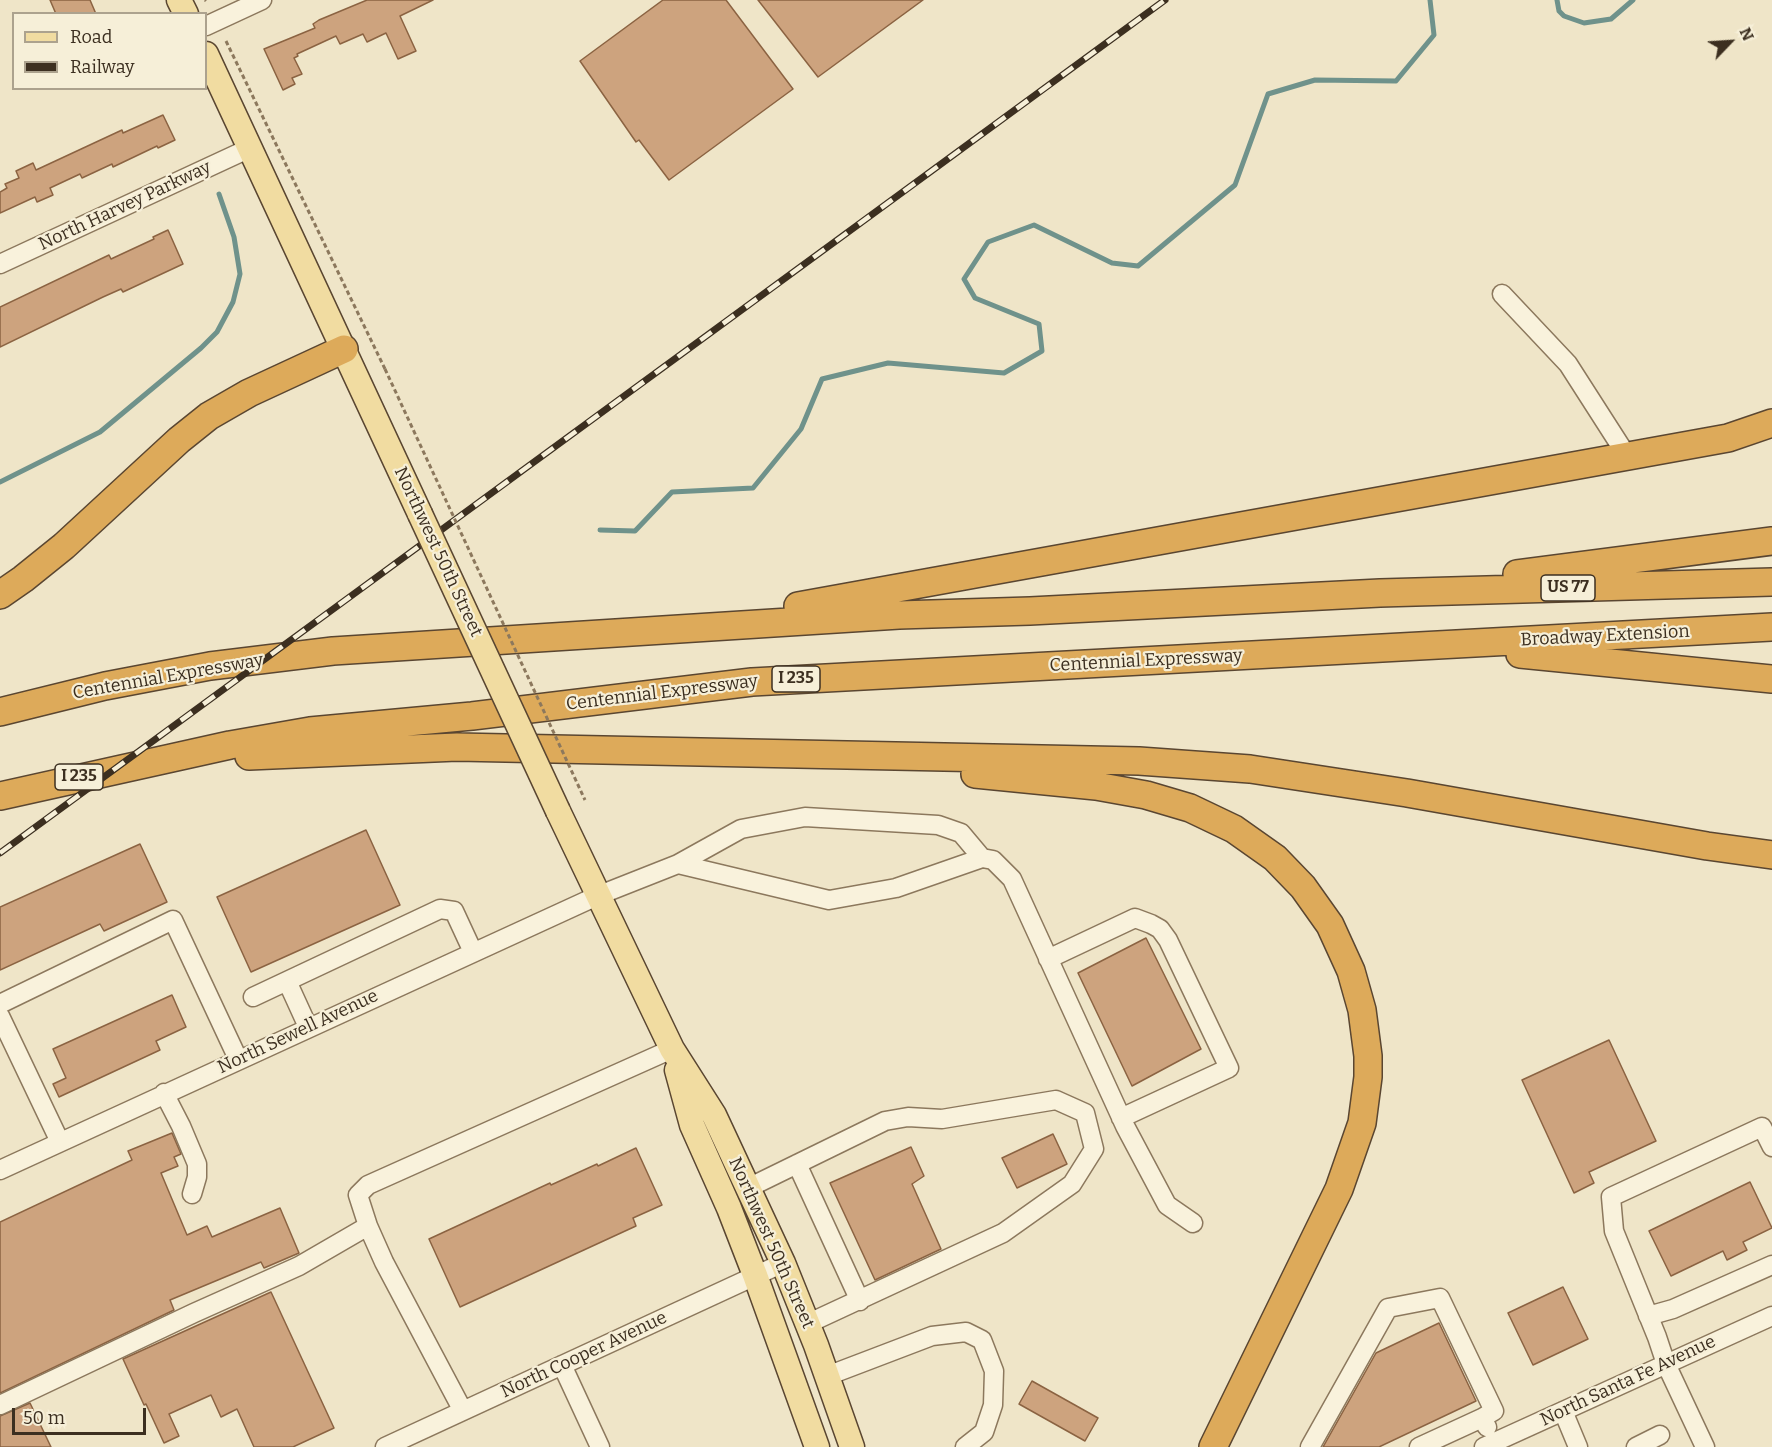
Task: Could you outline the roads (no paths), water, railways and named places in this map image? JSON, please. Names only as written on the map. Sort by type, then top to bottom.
[{"type":"highway","points":[[0,595],[64,546],[178,440],[209,416],[249,393],[344,349]]},
{"type":"highway","points":[[682,627],[1728,438],[1772,423]]},
{"type":"highway","points":[[1380,593],[1772,541]]},
{"type":"highway","name":"US 77","points":[[1380,593],[1772,582]]},
{"type":"highway","name":"Centennial Expressway","points":[[0,712],[105,686],[210,666],[333,651],[682,627],[1380,593]]},
{"type":"highway","name":"Broadway Extension","points":[[1438,645],[1772,627]]},
{"type":"highway","points":[[1438,645],[1772,679]]},
{"type":"highway","name":"Centennial Expressway","points":[[0,796],[158,760],[310,731],[472,716],[752,682],[1438,645]]},
{"type":"highway","points":[[158,760],[457,747],[1139,761],[1250,769],[1407,793],[1707,846],[1772,855]]},
{"type":"highway","points":[[759,753],[1096,786],[1162,799],[1203,813],[1257,843],[1296,879],[1322,913],[1345,955],[1362,1010],[1368,1077],[1362,1123],[1339,1189],[1213,1447]]},
{"type":"main road","points":[[179,0],[199,5]]},
{"type":"main road","name":"Northwest 50th Street","points":[[207,56],[597,896],[672,1049],[714,1115],[783,1263],[852,1447]]},
{"type":"main road","name":"Northwest 50th Street","points":[[672,1049],[692,1125],[729,1208],[817,1447]]},
{"type":"street","points":[[207,27],[262,0]]},
{"type":"street","name":"North Harvey Parkway","points":[[0,264],[250,148]]},
{"type":"street","points":[[1502,294],[1568,364],[1627,456]]},
{"type":"street","name":"North Sewell Avenue","points":[[0,1170],[237,1059],[597,896],[678,864],[741,829],[805,817],[938,825],[961,833],[982,858],[993,860],[1011,879],[1048,959]]},
{"type":"street","points":[[678,864],[829,900],[896,888],[982,858]]},
{"type":"street","points":[[253,997],[440,909],[454,911],[473,952]]},
{"type":"street","points":[[1121,1118],[1229,1068],[1168,940],[1160,929],[1135,918],[1048,959],[1121,1118],[1167,1205],[1193,1223]]},
{"type":"street","points":[[0,1004],[173,920],[237,1059]]},
{"type":"street","points":[[287,981],[308,1027]]},
{"type":"street","points":[[0,1016],[60,1142]]},
{"type":"street","points":[[463,1411],[384,1262],[368,1226],[358,1195],[368,1185],[672,1049]]},
{"type":"street","points":[[164,1093],[197,1164],[197,1178],[192,1194]]},
{"type":"street","points":[[748,1188],[885,1121],[908,1117],[942,1119],[1056,1100],[1084,1113],[1094,1149],[1072,1184],[1004,1233],[807,1324]]},
{"type":"street","points":[[1705,1447],[1666,1364],[1614,1231],[1611,1197],[1762,1127],[1772,1147]]},
{"type":"street","points":[[797,1164],[860,1301]]},
{"type":"street","points":[[0,1405],[299,1266],[368,1226]]},
{"type":"street","name":"North Cooper Avenue","points":[[385,1447],[783,1263]]},
{"type":"street","points":[[1648,1316],[1673,1309],[1772,1264]]},
{"type":"street","points":[[1310,1447],[1388,1308],[1440,1298],[1494,1411],[1419,1447]]},
{"type":"street","name":"North Santa Fe Avenue","points":[[1489,1445],[1772,1316]]},
{"type":"street","points":[[827,1376],[932,1336],[966,1332],[982,1340],[994,1371],[993,1405],[984,1431],[965,1447]]},
{"type":"street","points":[[562,1365],[600,1447]]},
{"type":"street","points":[[1563,1411],[1578,1447]]},
{"type":"street","points":[[1482,1418],[1489,1445]]},
{"type":"street","points":[[1635,1447],[1660,1435]]},
{"type":"waterway","points":[[600,530],[635,531],[672,492],[753,488],[801,429],[822,379],[888,363],[1004,373],[1042,351],[1039,324],[975,298],[964,279],[988,242],[1034,225],[1112,263],[1138,266],[1235,185],[1268,94],[1315,80],[1396,81],[1434,35],[1430,0]]},
{"type":"waterway","points":[[1557,0],[1559,11],[1564,16],[1584,23],[1611,19],[1633,0]]},
{"type":"waterway","points":[[0,482],[100,432],[217,332],[233,302],[240,274],[234,237],[219,194]]},
{"type":"railway","points":[[0,853],[1165,0]]}]
